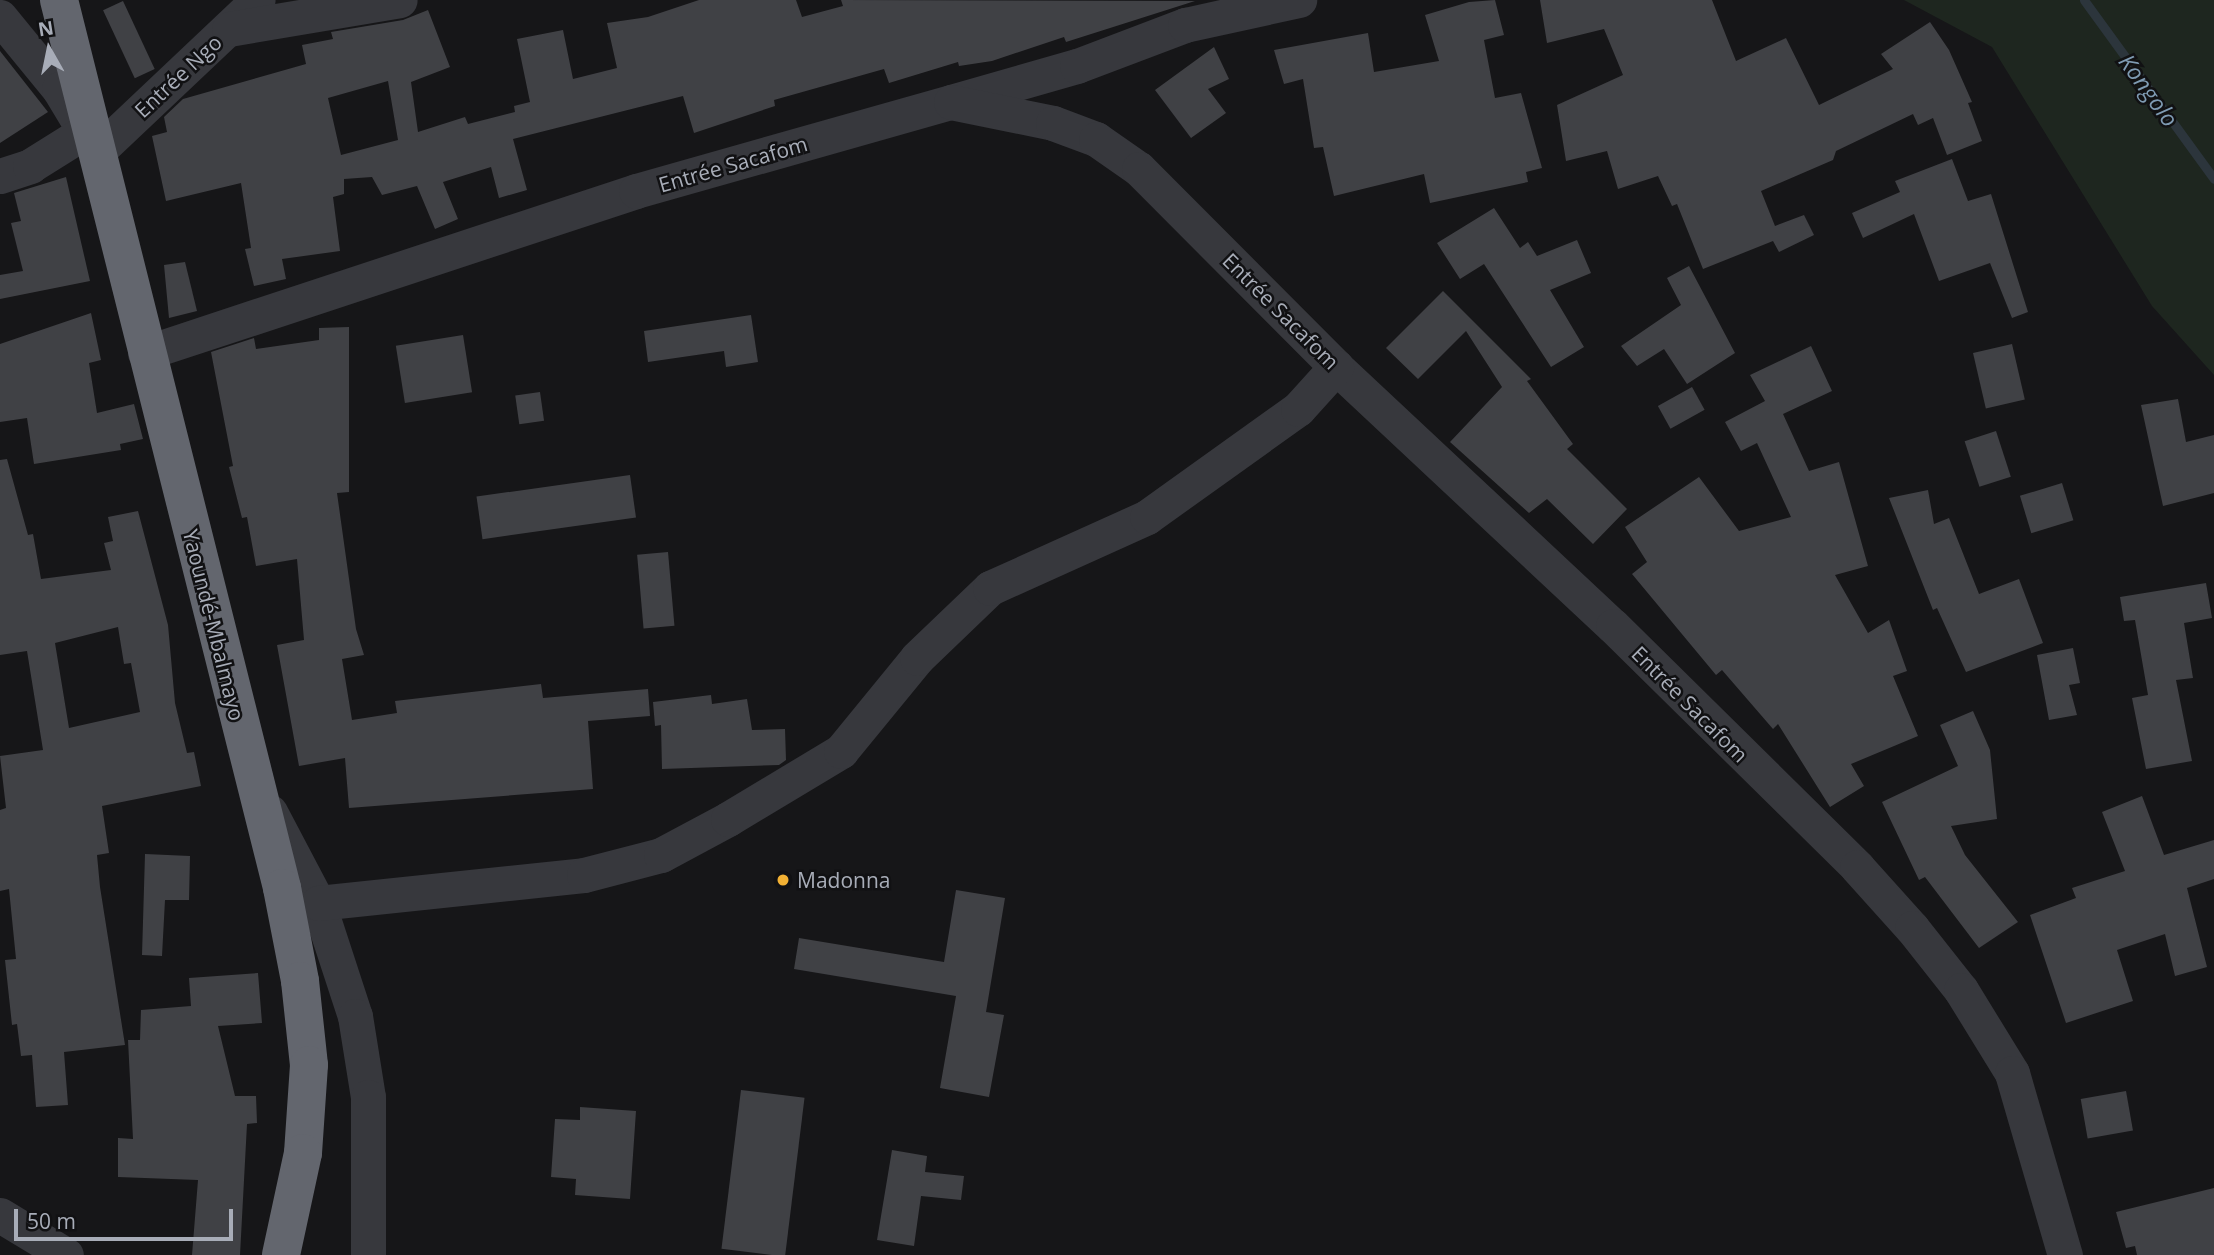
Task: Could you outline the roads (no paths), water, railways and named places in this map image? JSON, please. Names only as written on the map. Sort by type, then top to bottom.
[{"type":"highway","name":"Yaoundé-Mbalmayo","points":[[60,0],[92,142],[250,777],[284,901],[300,981],[309,1065],[303,1153],[281,1255]]},
{"type":"street","name":"Entrée Ngo","points":[[0,176],[92,142],[229,29],[258,0]]},
{"type":"street","points":[[229,29],[400,0]]},
{"type":"street","points":[[951,102],[1077,66],[1185,24],[1298,0]]},
{"type":"street","points":[[0,17],[92,142]]},
{"type":"street","name":"Entrée Sacafom","points":[[145,352],[636,191],[951,102],[1053,123],[1096,139],[1139,169],[1336,367],[1613,626],[1857,867],[1912,928],[1961,990],[2012,1073],[2065,1255]]},
{"type":"street","points":[[317,903],[584,875],[661,855],[728,819],[841,751],[916,658],[990,588],[1147,517],[1298,409],[1336,367]]},
{"type":"street","points":[[250,777],[317,903],[355,1016],[368,1097],[368,1255]]},
{"type":"street","points":[[0,1215],[66,1255]]},
{"type":"waterway","name":"Kongolo","points":[[2084,0],[2214,179]]},
{"type":"place","name":"Madonna","points":[[783,880]]}]
